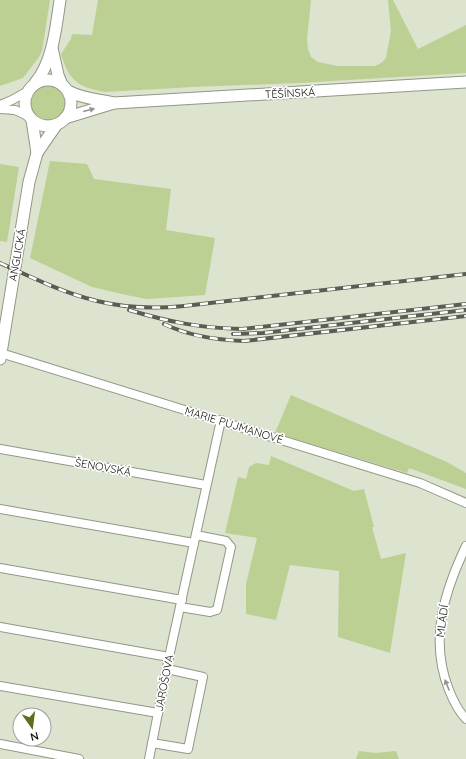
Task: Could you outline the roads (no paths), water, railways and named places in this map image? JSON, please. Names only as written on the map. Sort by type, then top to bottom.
[{"type":"main road","points":[[52,48],[58,75],[70,98],[71,105],[69,112],[61,121],[45,126],[38,124],[30,118],[24,104],[32,87],[42,75],[52,48],[60,0]]},
{"type":"main road","points":[[32,87],[42,80],[49,80],[57,82],[65,88]]},
{"type":"main road","name":"TĚŠÍNSKÁ","points":[[61,121],[114,103],[466,82]]},
{"type":"main road","name":"TĚŠÍNSKÁ","points":[[65,88],[78,97],[114,103]]},
{"type":"main road","name":"ANGLICKÁ","points":[[0,355],[36,153],[30,118]]},
{"type":"main road","name":"ANGLICKÁ","points":[[36,153],[61,121]]},
{"type":"street","points":[[0,105],[12,100],[32,87]]},
{"type":"street","points":[[0,109],[15,110],[30,118]]},
{"type":"street","name":"MARIE PUJMANOVÉ","points":[[0,355],[220,420],[420,483],[466,503]]},
{"type":"street","name":"JAROŠOVA","points":[[149,759],[169,657],[220,420]]},
{"type":"street","name":"ŠENOVSKÁ","points":[[0,449],[206,484]]},
{"type":"street","points":[[0,509],[195,539],[226,541],[231,547],[217,610],[210,612],[181,603],[0,568]]},
{"type":"street","name":"MLÁDÍ","points":[[466,546],[449,586],[442,614],[439,637],[443,675],[451,694],[462,715],[466,719]]},
{"type":"street","points":[[0,627],[169,657]]},
{"type":"street","points":[[152,743],[188,749],[203,677],[167,668]]},
{"type":"street","points":[[0,686],[158,713]]},
{"type":"street","points":[[0,744],[79,759]]},
{"type":"railway","points":[[0,263],[47,284],[84,298],[119,305],[151,308],[184,306],[466,274]]},
{"type":"railway","points":[[129,310],[185,324],[242,329],[466,304]]},
{"type":"railway","points":[[233,334],[263,333],[466,310]]},
{"type":"railway","points":[[164,324],[183,332],[203,337],[244,341],[466,316]]}]
